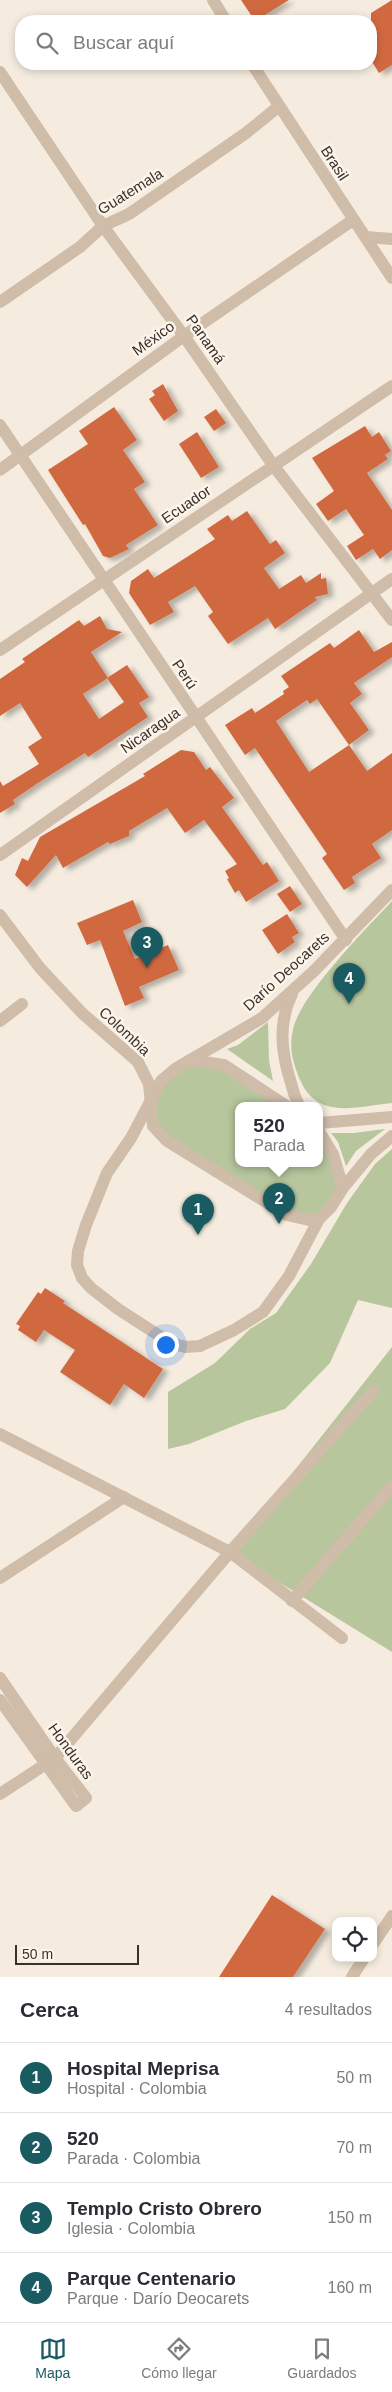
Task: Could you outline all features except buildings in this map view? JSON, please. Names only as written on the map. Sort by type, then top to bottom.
[{"type":"street","points":[[213,0],[222,15]]},
{"type":"street","name":"Brasil","points":[[256,70],[278,107],[392,278]]},
{"type":"street","name":"Panamá","points":[[0,72],[104,226],[184,336],[273,464],[392,620]]},
{"type":"street","name":"Guatemala","points":[[0,302],[80,247],[104,226],[129,214],[246,133],[278,107]]},
{"type":"street","name":"México","points":[[0,470],[184,336],[353,220]]},
{"type":"street","points":[[366,237],[392,239]]},
{"type":"street","name":"Ecuador","points":[[0,650],[273,464],[392,386]]},
{"type":"street","name":"Perú","points":[[0,425],[195,718],[346,940]]},
{"type":"street","name":"Nicaragua","points":[[0,855],[392,579]]},
{"type":"street","name":"Darío Deocarets","points":[[392,890],[346,940],[262,1018],[190,1060],[161,1081],[151,1104],[107,1173],[86,1225],[78,1251],[77,1265],[82,1278],[91,1288],[118,1309],[169,1342],[185,1347],[200,1346],[234,1330],[263,1312],[288,1276],[319,1219],[331,1207],[342,1188],[371,1154],[392,1136]]},
{"type":"street","name":"Colombia","points":[[0,915],[40,968],[82,1013],[138,1062],[147,1079],[153,1126],[167,1141],[287,1215],[309,1220],[319,1219]]},
{"type":"street","points":[[293,991],[284,1014],[282,1028],[287,1070],[298,1102]]},
{"type":"street","points":[[0,1020],[22,1004]]},
{"type":"street","points":[[190,1060],[224,1066],[280,1102]]},
{"type":"street","points":[[323,1123],[392,1117]]},
{"type":"street","points":[[323,1138],[333,1154],[342,1188]]},
{"type":"street","points":[[0,1794],[50,1761],[230,1552],[373,1392]]},
{"type":"street","points":[[0,1434],[230,1552],[342,1638]]},
{"type":"street","points":[[292,1600],[392,1486]]},
{"type":"street","points":[[0,1578],[124,1497]]},
{"type":"street","name":"Honduras","points":[[0,1678],[50,1761]]},
{"type":"street","name":"Honduras","points":[[0,1700],[50,1761]]},
{"type":"street","points":[[377,1938],[392,1916]]},
{"type":"street","points":[[352,1977],[361,1962]]},
{"type":"green space","points":[[392,901],[392,1103],[337,1108],[325,1105],[323,1102],[314,1099],[305,1090],[294,1064],[291,1042],[298,1016],[307,999],[351,945]]},
{"type":"green space","points":[[268,1022],[269,1060],[273,1081],[227,1049],[238,1045]]},
{"type":"green space","points":[[207,1061],[280,1102],[235,1102],[235,1167],[323,1167],[323,1140],[343,1188],[319,1219],[299,1219],[153,1126],[156,1090],[175,1069]]},
{"type":"green space","points":[[385,1129],[356,1151],[346,1166],[338,1142],[331,1133],[354,1133]]},
{"type":"green space","points":[[392,1149],[392,1308],[358,1300],[330,1363],[285,1409],[246,1421],[189,1444],[168,1449],[168,1392],[215,1363],[250,1329],[276,1313],[311,1264],[347,1203],[375,1164]]},
{"type":"green space","points":[[392,1347],[392,1652],[230,1552]]},
{"type":"place","name":"Templo Cristo Obrero","points":[[147,968]]},
{"type":"place","name":"Parque Centenario","points":[[349,1004]]},
{"type":"place","name":"520","points":[[279,1224]]},
{"type":"place","name":"Hospital Meprisa","points":[[198,1235]]}]
